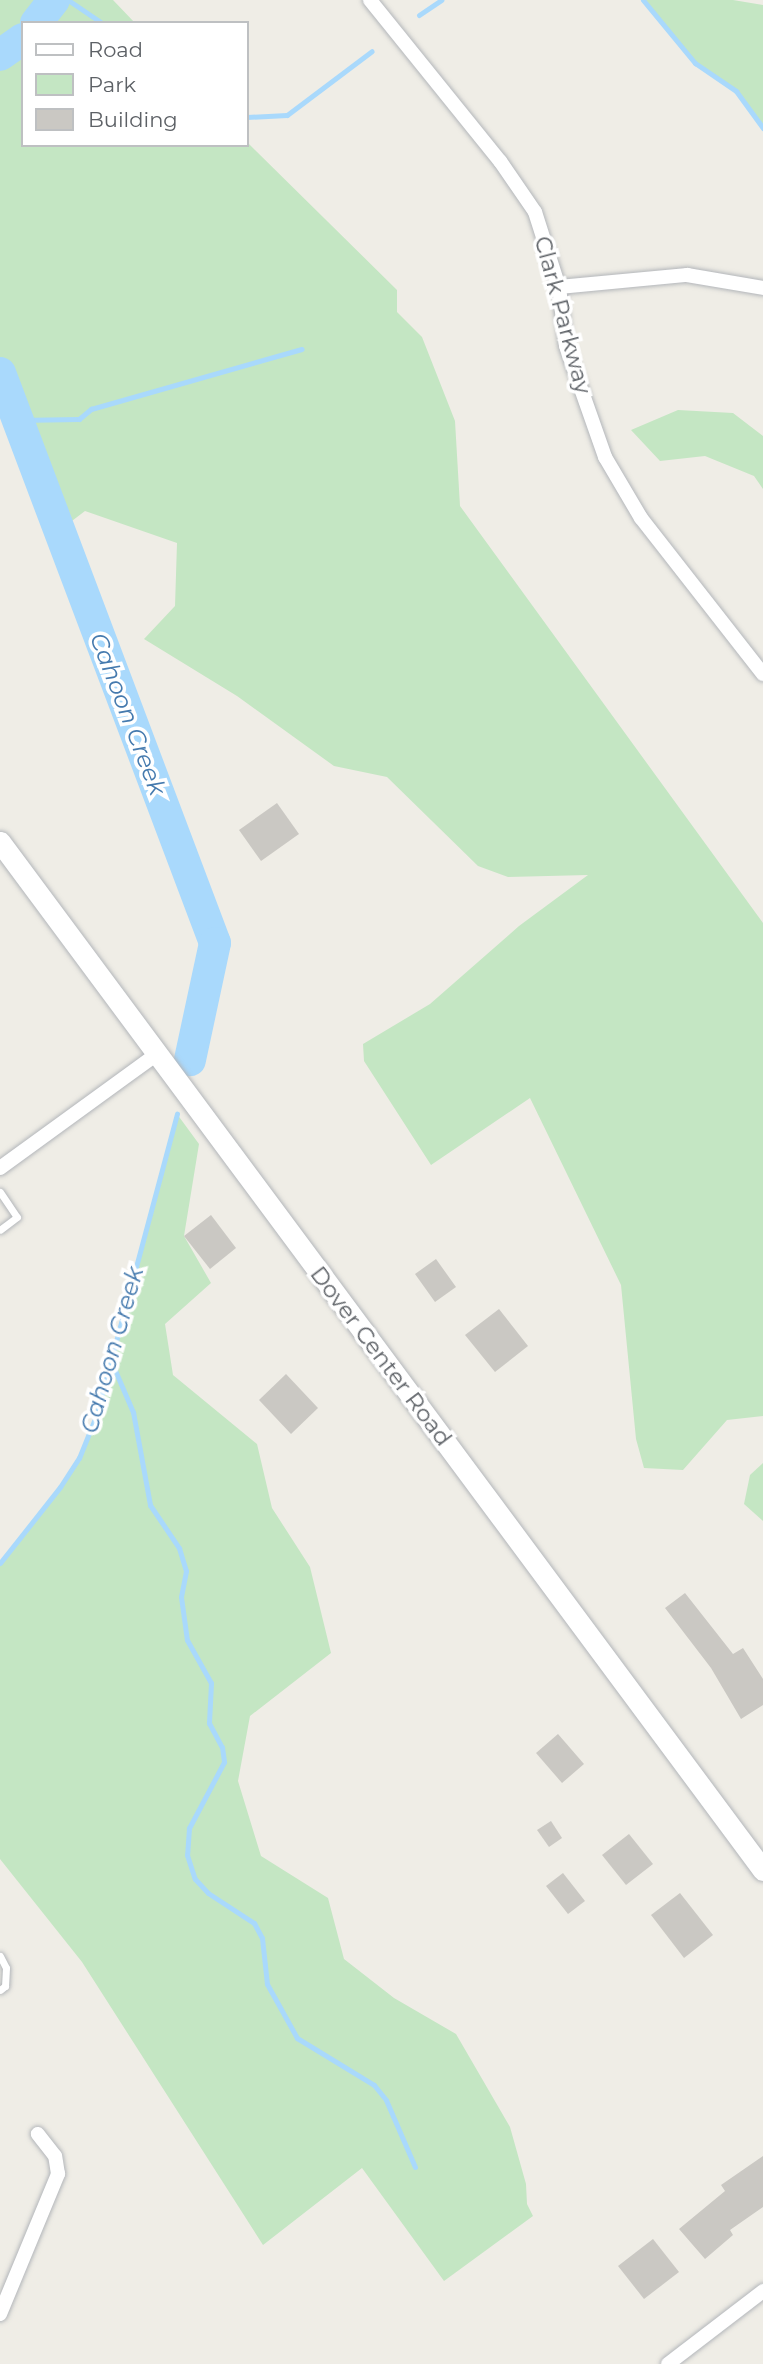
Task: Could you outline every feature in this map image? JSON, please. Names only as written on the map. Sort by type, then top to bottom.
[{"type":"street","name":"Clark Parkway","points":[[370,0],[500,161],[535,212],[559,288],[566,346],[605,457],[641,518],[763,674]]},
{"type":"street","points":[[559,288],[687,275],[763,288]]},
{"type":"street","name":"Dover Center Road","points":[[0,842],[763,1870]]},
{"type":"street","points":[[0,1168],[157,1054]]},
{"type":"street","points":[[0,2314],[58,2174],[55,2156],[38,2134]]},
{"type":"street","points":[[668,2364],[763,2291]]},
{"type":"lane","points":[[0,1192],[17,1217],[0,1230]]},
{"type":"lane","points":[[0,1956],[6,1968],[5,1986],[0,1990]]},
{"type":"green space","points":[[0,0],[113,0],[133,21],[21,21],[21,147],[248,147],[248,143],[397,290],[397,312],[422,337],[455,421],[460,506],[763,923],[763,1416],[727,1420],[683,1470],[644,1468],[636,1439],[621,1285],[530,1098],[431,1165],[364,1061],[363,1044],[430,1004],[519,926],[588,875],[508,877],[478,866],[387,777],[334,766],[237,696],[144,639],[175,606],[177,543],[85,511],[60,530],[18,420],[0,393]]},
{"type":"green space","points":[[643,0],[733,0],[763,5],[763,128],[736,91],[695,63]]},
{"type":"green space","points":[[678,410],[733,413],[763,436],[763,489],[754,476],[705,456],[660,461],[631,430]]},
{"type":"green space","points":[[177,1114],[199,1144],[184,1236],[211,1283],[165,1324],[173,1375],[257,1444],[272,1508],[310,1567],[331,1653],[250,1716],[238,1781],[261,1856],[328,1898],[344,1959],[394,1998],[456,2034],[510,2127],[526,2184],[527,2204],[533,2216],[444,2281],[362,2168],[263,2245],[82,1962],[0,1859],[0,1563],[60,1487],[79,1458],[96,1416]]},
{"type":"green space","points":[[763,1463],[763,1521],[744,1504],[750,1475]]},
{"type":"building","points":[[277,803],[299,834],[261,861],[239,830]]},
{"type":"building","points":[[211,1215],[236,1248],[210,1269],[184,1236]]},
{"type":"building","points":[[436,1259],[456,1287],[435,1302],[415,1274]]},
{"type":"building","points":[[499,1309],[528,1346],[495,1372],[465,1335]]},
{"type":"building","points":[[286,1374],[318,1408],[291,1434],[259,1400]]},
{"type":"building","points":[[685,1593],[733,1654],[743,1648],[763,1679],[763,1705],[741,1719],[711,1668],[665,1608]]},
{"type":"building","points":[[558,1734],[584,1764],[562,1783],[536,1753]]},
{"type":"building","points":[[551,1821],[562,1838],[549,1847],[537,1830]]},
{"type":"building","points":[[629,1834],[653,1864],[626,1885],[602,1855]]},
{"type":"building","points":[[563,1873],[585,1901],[568,1914],[546,1886]]},
{"type":"building","points":[[680,1893],[713,1935],[684,1958],[651,1915]]},
{"type":"building","points":[[763,2156],[763,2207],[730,2230],[733,2235],[705,2259],[679,2229],[725,2191],[721,2185]]},
{"type":"building","points":[[653,2239],[679,2272],[644,2299],[618,2266]]},
{"type":"waterway","name":"Cahoon Creek","points":[[38,21],[54,0]]},
{"type":"waterway","points":[[68,0],[99,21]]},
{"type":"waterway","points":[[419,15],[441,0]]},
{"type":"waterway","points":[[643,0],[695,63],[736,91],[763,128]]},
{"type":"waterway","name":"Cahoon Creek","points":[[0,55],[21,40]]},
{"type":"waterway","points":[[248,117],[287,115],[372,51]]},
{"type":"waterway","points":[[18,420],[79,419],[91,409],[302,349]]},
{"type":"waterway","name":"Cahoon Creek","points":[[0,373],[215,943],[190,1060]]},
{"type":"waterway","name":"Cahoon Creek","points":[[0,1563],[60,1487],[79,1458],[96,1416],[177,1114]]},
{"type":"waterway","points":[[111,1361],[133,1412],[150,1505],[179,1548],[186,1571],[181,1597],[187,1640],[211,1683],[209,1723],[222,1747],[224,1762],[189,1828],[187,1855],[195,1879],[208,1893],[254,1923],[262,1938],[267,1984],[297,2038],[374,2085],[386,2100],[415,2167]]}]
